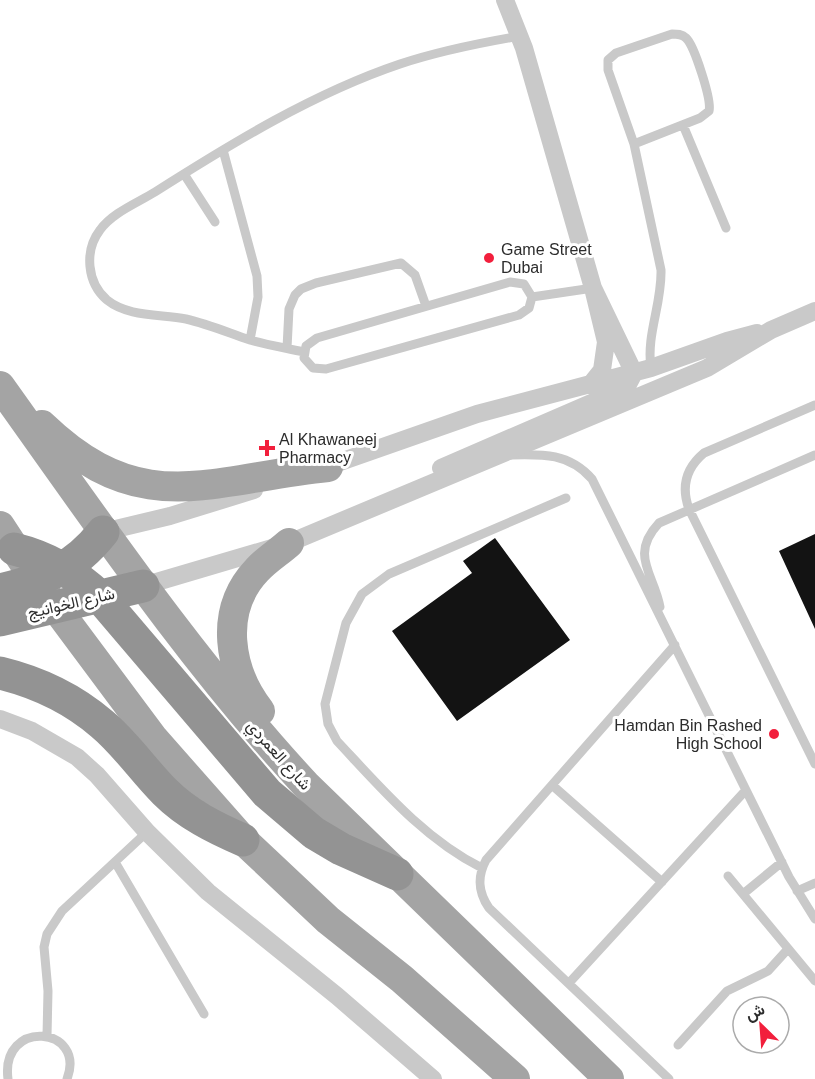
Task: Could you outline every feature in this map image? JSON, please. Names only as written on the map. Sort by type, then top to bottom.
[{"type":"highway","points":[[5,542],[103,532]]},
{"type":"highway","points":[[0,590],[50,575],[85,552],[103,532]]},
{"type":"highway","points":[[5,542],[40,556],[50,575],[100,597],[245,770],[274,800],[314,833],[341,849],[397,874]]},
{"type":"highway","name":"شارع الخوانيج","points":[[0,620],[143,586]]},
{"type":"highway","points":[[0,673],[38,685],[83,709],[121,742],[151,777],[184,808],[222,831],[243,840]]},
{"type":"main road","points":[[0,386],[71,450],[99,468],[122,478],[162,486],[207,486],[328,467]]},
{"type":"main road","name":"شارع العمردي","points":[[0,386],[103,532],[221,689],[306,785],[609,1079]]},
{"type":"main road","points":[[289,543],[257,570],[248,582],[236,610],[231,641],[242,685],[306,785]]},
{"type":"main road","points":[[50,575],[56,607],[153,738],[243,840],[328,920],[402,979],[515,1079]]},
{"type":"street","points":[[505,0],[520,36],[593,288],[607,352],[602,370],[590,385]]},
{"type":"street","points":[[593,288],[643,371]]},
{"type":"street","points":[[143,586],[289,543],[502,456],[707,368],[771,330],[815,311]]},
{"type":"street","points":[[103,532],[170,516],[328,467],[477,414],[643,371],[727,341],[771,330]]},
{"type":"street","points":[[345,520],[429,474],[496,442],[618,393],[627,388],[643,371]]},
{"type":"street","points":[[0,719],[32,731],[77,757],[103,781],[147,832],[208,892],[337,996],[433,1079]]},
{"type":"lane","points":[[634,144],[705,116],[711,105],[687,39],[672,34],[611,55],[607,65],[634,144],[661,270],[662,290],[643,371]]},
{"type":"lane","points":[[304,352],[250,340],[184,319],[127,310],[107,300],[94,282],[90,271],[91,249],[100,229],[108,221],[223,150],[361,79],[439,52],[520,36]]},
{"type":"lane","points":[[683,125],[726,228]]},
{"type":"lane","points":[[223,150],[257,276],[255,318],[250,340]]},
{"type":"lane","points":[[184,174],[215,222]]},
{"type":"lane","points":[[286,348],[291,302],[308,285],[401,264],[415,274],[426,306]]},
{"type":"lane","points":[[510,282],[524,284],[532,297],[529,308],[519,315],[326,369],[313,368],[308,364],[304,352],[306,345],[317,338],[510,282]]},
{"type":"lane","points":[[532,297],[593,288]]},
{"type":"lane","points":[[815,405],[704,453],[697,459],[685,482],[689,509],[815,764]]},
{"type":"lane","points":[[662,619],[656,592],[645,567],[645,548],[653,530],[659,523],[815,455]]},
{"type":"lane","points":[[502,456],[557,456],[576,464],[585,471],[597,489],[782,862],[815,919]]},
{"type":"lane","points":[[482,868],[462,858],[427,832],[337,741],[328,724],[327,694],[350,613],[370,586],[389,574],[566,498]]},
{"type":"lane","points":[[669,1079],[484,901],[479,885],[482,868],[675,645]]},
{"type":"lane","points":[[552,785],[662,882]]},
{"type":"lane","points":[[568,983],[746,790]]},
{"type":"lane","points":[[46,1036],[48,991],[44,947],[47,934],[62,911],[147,832]]},
{"type":"lane","points":[[115,862],[204,1014]]},
{"type":"lane","points":[[743,894],[782,862]]},
{"type":"lane","points":[[728,876],[815,981]]},
{"type":"lane","points":[[797,891],[815,884]]},
{"type":"lane","points":[[678,1045],[727,991],[768,971],[787,950]]},
{"type":"lane","points":[[8,1079],[5,1069],[11,1049],[27,1037],[46,1036],[63,1047],[68,1056],[70,1066],[67,1079]]},
{"type":"building","points":[[815,534],[815,629],[779,551]]},
{"type":"building","points":[[495,538],[570,640],[457,721],[392,631],[472,573],[463,561]]},
{"type":"place","name":"Game Street Dubai","points":[[489,258]]},
{"type":"place","name":"Al Khawaneej Pharmacy","points":[[267,448]]},
{"type":"place","name":"Hamdan Bin Rashed High School","points":[[774,734]]}]
